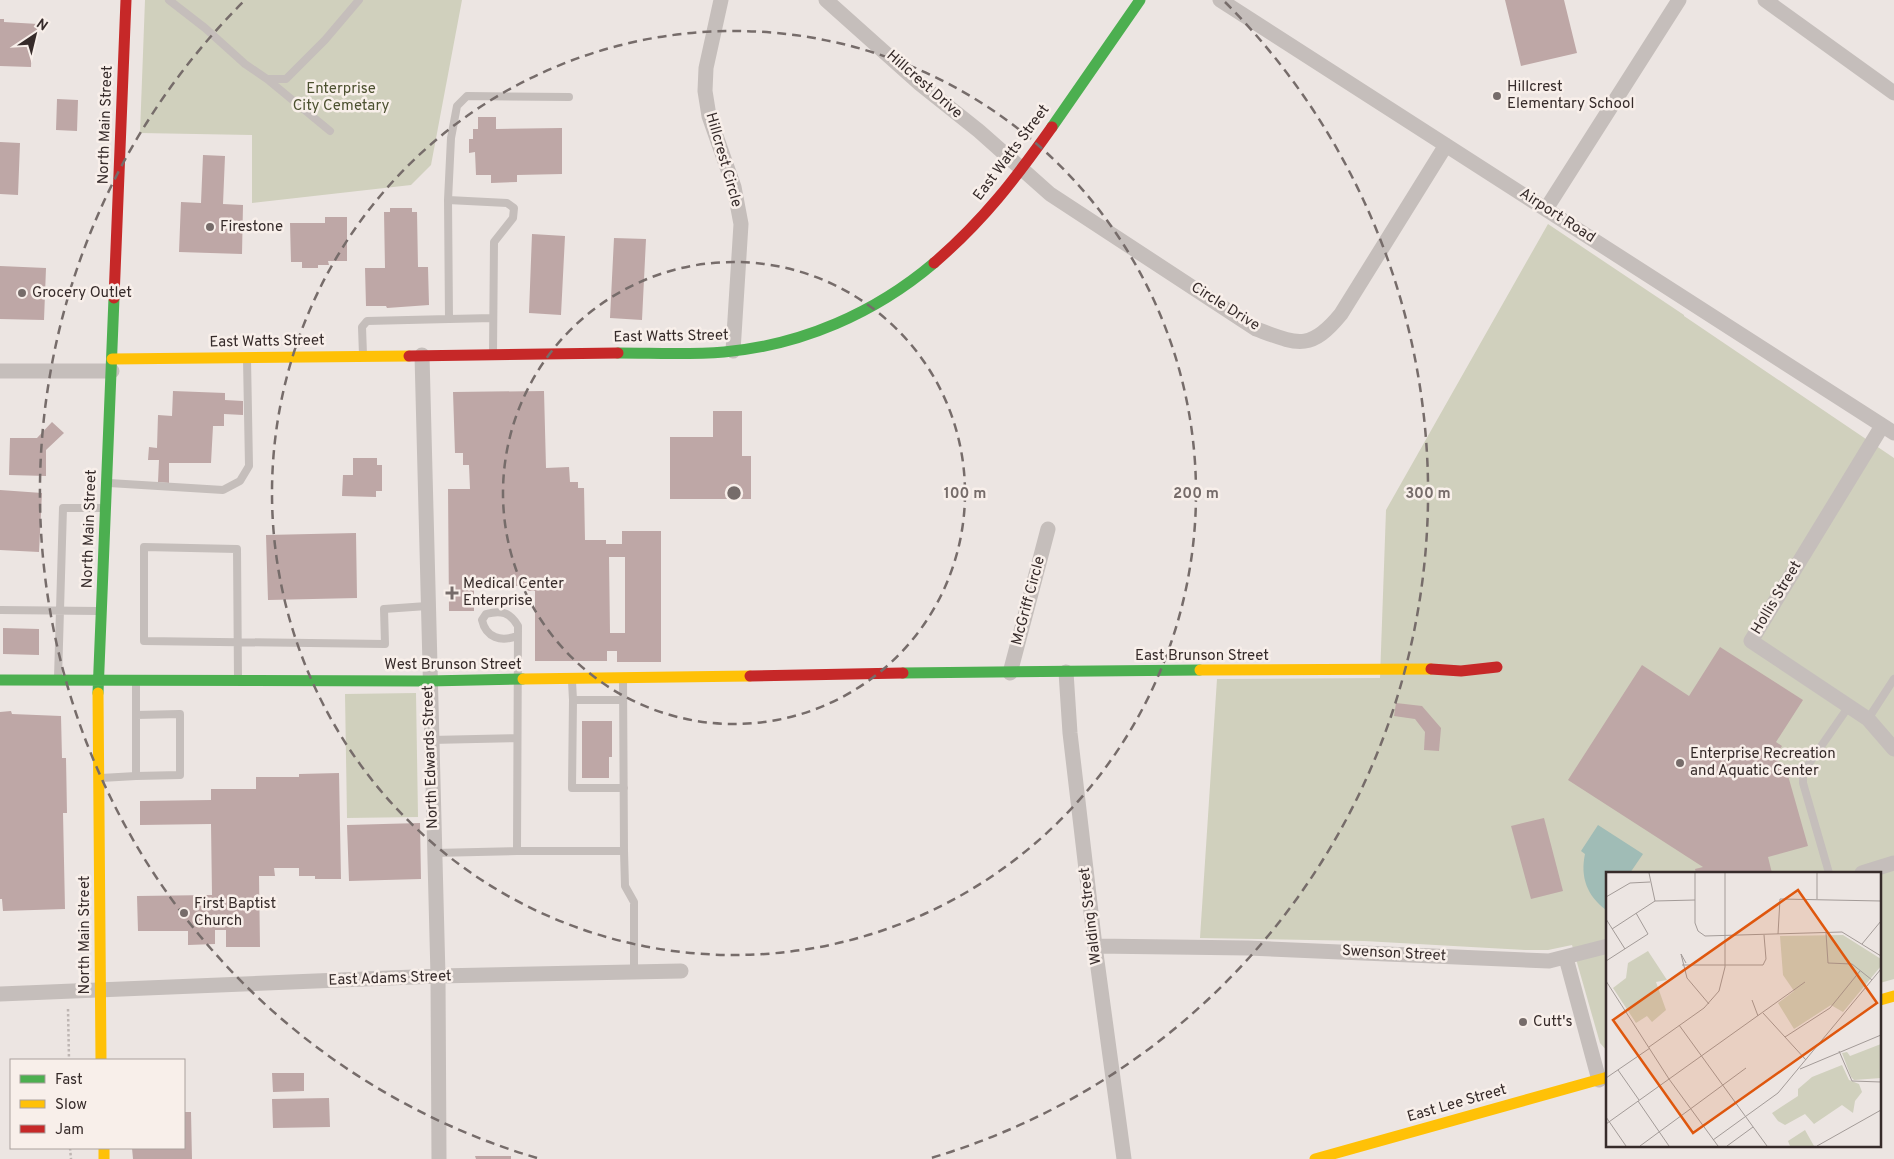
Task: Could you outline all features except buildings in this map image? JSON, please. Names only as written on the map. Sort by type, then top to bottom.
[{"type":"street","name":"North Main Street","points":[[101,1059],[98,680],[126,0]]},
{"type":"street","name":"Hillcrest Circle","points":[[721,0],[706,68],[705,91],[709,116],[734,187],[741,224],[733,351]]},
{"type":"street","name":"Hillcrest Drive","points":[[826,0],[1022,170]]},
{"type":"street","name":"East Watts Street","points":[[112,365],[247,357],[645,353],[683,355],[733,351],[799,338],[834,325],[875,303],[929,267],[958,244],[996,203],[1022,170],[1140,0]]},
{"type":"street","name":"Airport Road","points":[[1220,0],[1888,429]]},
{"type":"street","points":[[1546,209],[1679,0]]},
{"type":"street","points":[[1765,0],[1894,93]]},
{"type":"street","name":"Circle Drive","points":[[1022,170],[1050,194],[1256,329],[1292,342],[1312,340],[1329,329],[1341,314],[1446,145]]},
{"type":"street","name":"North Edwards Street","points":[[422,355],[438,976],[439,1159]]},
{"type":"street","points":[[0,371],[112,365]]},
{"type":"street","name":"Hollis Street","points":[[1888,429],[1751,641],[1868,719],[1894,749]]},
{"type":"street","name":"McGriff Circle","points":[[1010,673],[1048,529]]},
{"type":"street","name":"East Brunson Street","points":[[907,674],[1417,668],[1461,671],[1497,667]]},
{"type":"street","name":"Walding Street","points":[[1066,672],[1070,732],[1094,946],[1124,1159]]},
{"type":"street","name":"West Brunson Street","points":[[0,680],[429,681],[907,674]]},
{"type":"street","points":[[1865,872],[1894,863]]},
{"type":"street","name":"Swenson Street","points":[[1094,946],[1248,948],[1549,961],[1606,947]]},
{"type":"street","points":[[1566,958],[1603,1079]]},
{"type":"street","name":"East Adams Street","points":[[0,994],[438,976],[681,971]]},
{"type":"street","name":"East Lee Street","points":[[1315,1159],[1603,1079]]},
{"type":"lane","points":[[170,0],[245,64],[267,79],[330,131]]},
{"type":"lane","points":[[267,79],[286,79],[325,40],[358,0]]},
{"type":"lane","points":[[450,319],[448,200],[451,138],[458,106],[466,96],[569,98]]},
{"type":"lane","points":[[448,200],[507,203],[514,208],[514,218],[494,242],[493,354]]},
{"type":"lane","points":[[363,356],[362,327],[368,321],[493,318]]},
{"type":"lane","points":[[107,483],[223,490],[240,481],[249,466],[247,357]]},
{"type":"lane","points":[[58,680],[63,508],[106,508]]},
{"type":"lane","points":[[238,680],[238,642],[238,549],[144,547],[144,641],[238,642],[385,644],[384,609],[427,606]]},
{"type":"lane","points":[[0,610],[101,612]]},
{"type":"lane","points":[[517,636],[508,639],[493,637],[484,629],[482,620],[486,614],[496,611],[506,613],[513,618],[518,626],[517,852]]},
{"type":"lane","points":[[622,678],[625,886],[634,902],[634,972]]},
{"type":"lane","points":[[572,679],[572,788],[624,788]]},
{"type":"lane","points":[[1868,719],[1894,679]]},
{"type":"lane","points":[[136,680],[136,776]]},
{"type":"lane","points":[[573,700],[623,700]]},
{"type":"lane","points":[[1829,872],[1803,783],[1803,775],[1849,706]]},
{"type":"lane","points":[[99,778],[180,775],[180,714],[136,715]]},
{"type":"lane","points":[[431,740],[517,738]]},
{"type":"lane","points":[[434,854],[624,851]]},
{"type":"path","points":[[68,1009],[69,1059]]},
{"type":"green space","name":"Enterprise City Cemetary","points":[[145,0],[462,0],[431,165],[411,185],[252,203],[252,135],[140,133]]},
{"type":"green space","points":[[1548,224],[1894,458],[1894,979],[1882,982],[1882,872],[1606,872],[1606,1050],[1600,1043],[1572,945],[1548,950],[1525,950],[1364,941],[1200,938],[1217,679],[1380,678],[1386,510]]},
{"type":"green space","points":[[416,693],[418,817],[347,818],[345,694]]},
{"type":"water","points":[[1598,825],[1643,854],[1631,872],[1606,872],[1606,910],[1594,899],[1586,885],[1584,878],[1585,854],[1581,851]]},
{"type":"traffic: fast","points":[[1052,127],[1140,0]]},
{"type":"traffic: fast","points":[[618,353],[711,353],[753,348],[781,342],[836,324],[862,311],[887,297],[934,263]]},
{"type":"traffic: fast","points":[[98,693],[114,298]]},
{"type":"traffic: fast","points":[[903,673],[1200,670]]},
{"type":"traffic: fast","points":[[0,680],[429,681],[523,679]]},
{"type":"traffic: slow","points":[[112,359],[409,356]]},
{"type":"traffic: slow","points":[[1200,670],[1431,669]]},
{"type":"traffic: slow","points":[[523,679],[750,676]]},
{"type":"traffic: slow","points":[[98,693],[101,1059]]},
{"type":"traffic: slow","points":[[1882,999],[1894,996]]},
{"type":"traffic: slow","points":[[1315,1159],[1606,1078]]},
{"type":"traffic: slow","points":[[104,1149],[104,1159]]},
{"type":"traffic: jam","points":[[114,298],[126,0]]},
{"type":"traffic: jam","points":[[934,263],[984,215],[1052,127]]},
{"type":"traffic: jam","points":[[409,356],[618,353]]},
{"type":"traffic: jam","points":[[1431,669],[1461,671],[1497,667]]},
{"type":"traffic: jam","points":[[750,676],[903,673]]},
{"type":"place","name":"Hillcrest Elementary School","points":[[1497,96]]},
{"type":"place","name":"Firestone","points":[[210,227]]},
{"type":"place","name":"Grocery Outlet","points":[[22,293]]},
{"type":"place","name":"Medical Center Enterprise","points":[[452,593]]},
{"type":"place","name":"Enterprise Recreation and Aquatic Center","points":[[1680,763]]},
{"type":"place","name":"First Baptist Church","points":[[184,913]]},
{"type":"place","name":"Cutt's","points":[[1523,1022]]}]
